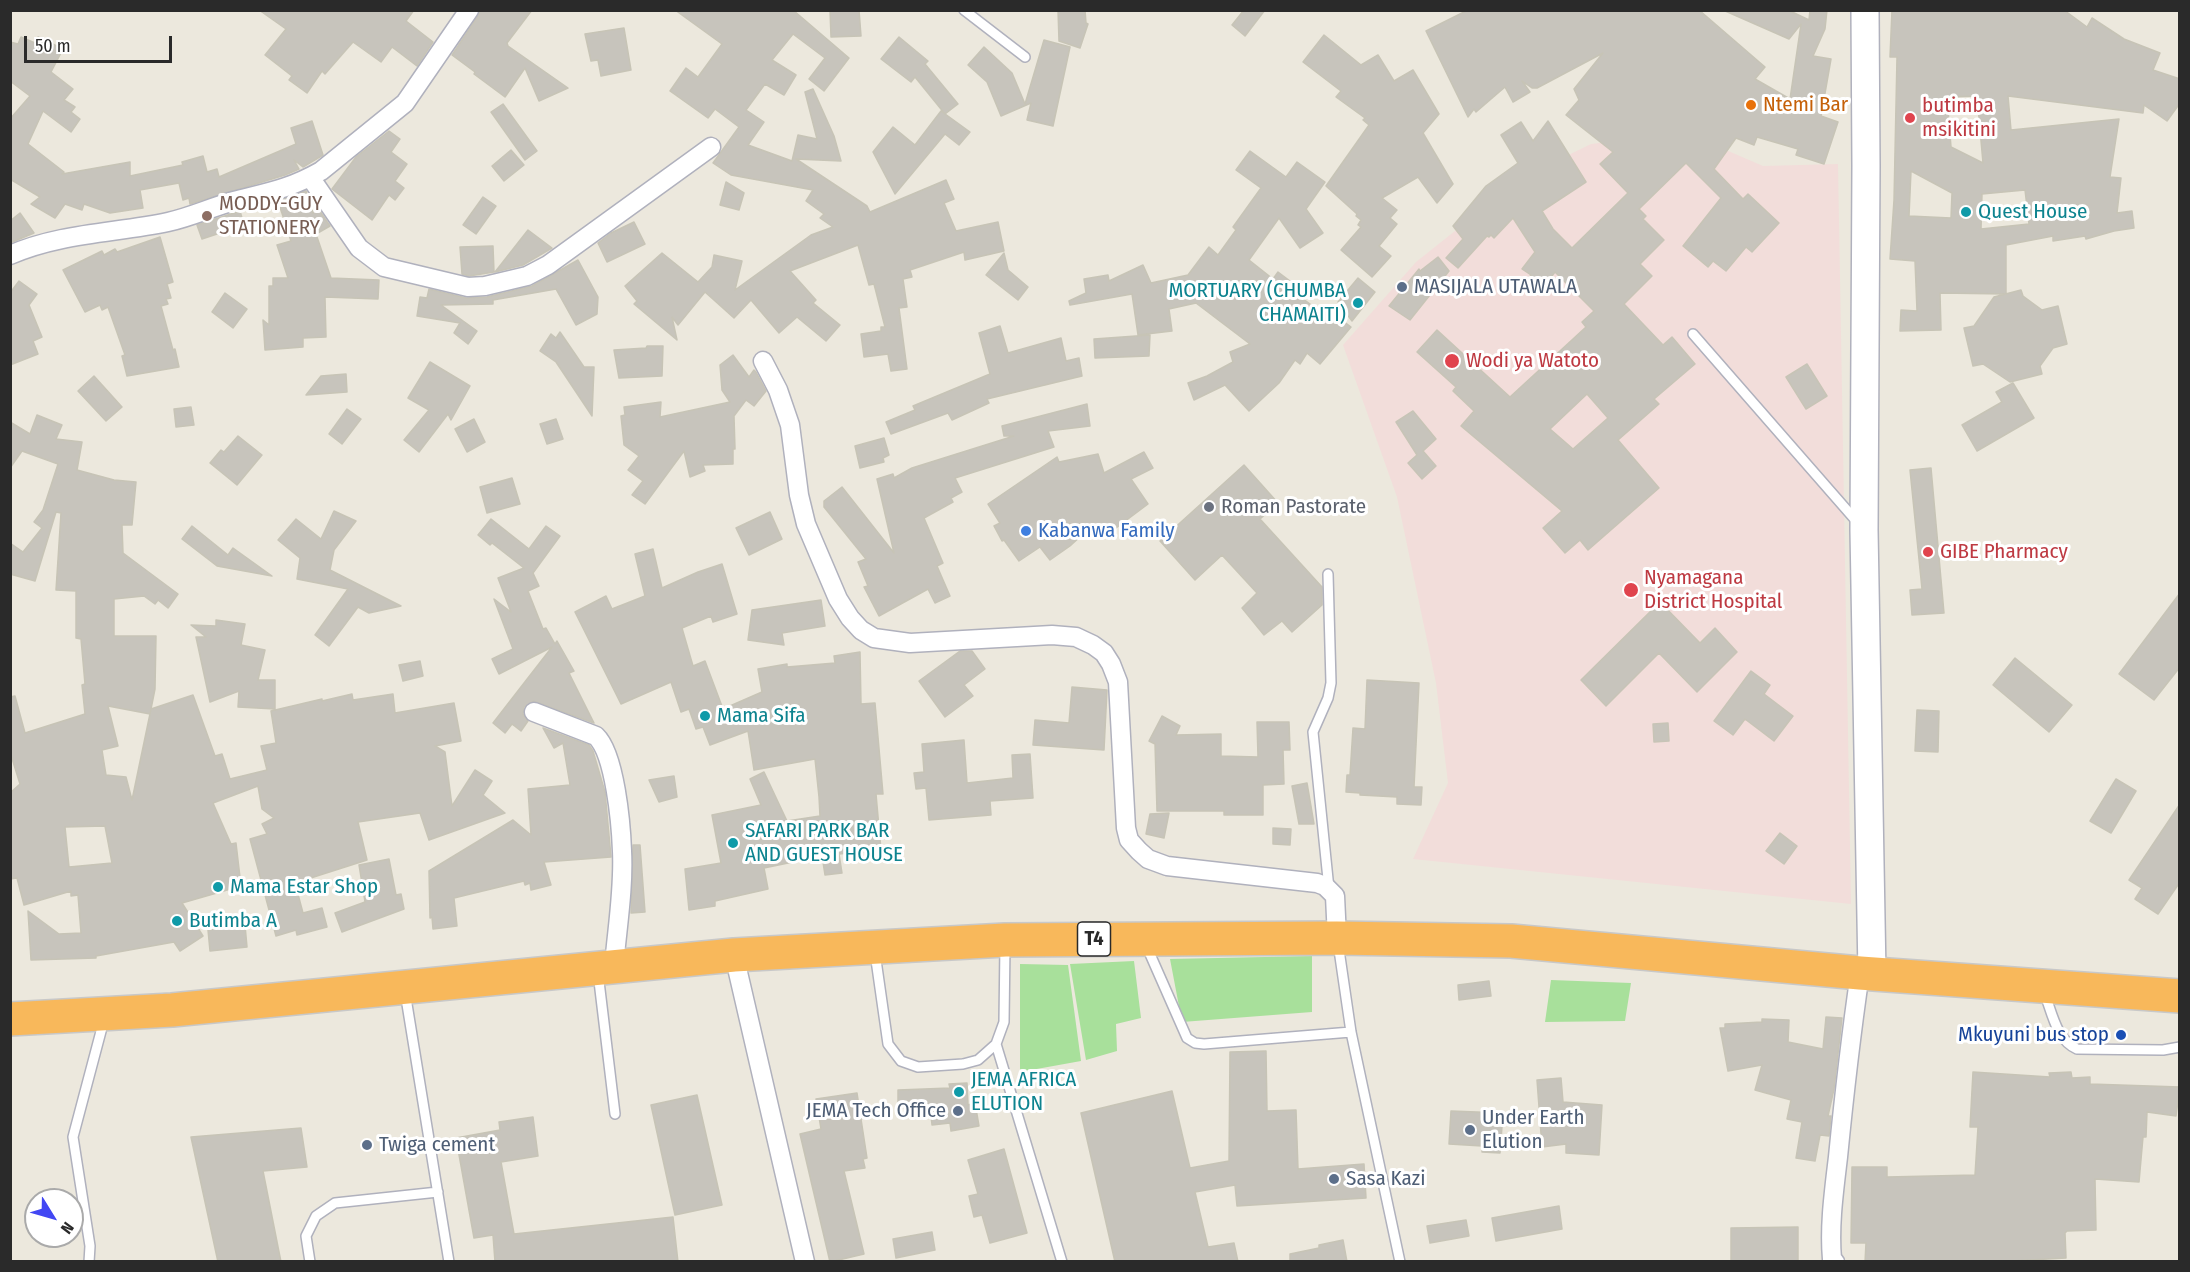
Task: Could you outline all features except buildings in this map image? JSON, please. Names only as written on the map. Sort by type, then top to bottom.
[{"type":"highway","name":"T4","points":[[10,1019],[105,1015],[734,955],[1005,940],[1337,938],[1510,941],[1866,974],[2180,996]]},
{"type":"street","points":[[10,255],[33,245],[169,221],[234,201],[276,192],[310,177],[321,171],[405,103],[469,10]]},
{"type":"street","points":[[1835,1262],[1832,1259],[1830,1243],[1845,1078],[1866,974],[1864,10]]},
{"type":"street","points":[[310,177],[359,249],[371,259],[397,272],[468,287],[485,286],[527,276],[548,265],[711,147]]},
{"type":"street","points":[[763,361],[778,390],[790,425],[799,495],[806,524],[838,599],[861,630],[874,638],[910,644],[1052,635],[1076,637],[1093,645],[1107,658],[1118,682],[1124,812],[1129,840],[1138,851],[1148,859],[1167,866],[1317,883],[1329,889],[1335,896],[1337,938]]},
{"type":"street","points":[[534,712],[596,736],[602,742],[612,770],[622,852],[605,967]]},
{"type":"street","points":[[734,955],[805,1262]]},
{"type":"lane","points":[[964,10],[1025,57]]},
{"type":"lane","points":[[1694,334],[1864,530]]},
{"type":"lane","points":[[1328,574],[1331,684],[1328,698],[1313,732],[1329,889]]},
{"type":"lane","points":[[1337,938],[1352,1032],[1400,1262]]},
{"type":"lane","points":[[1143,939],[1187,1038],[1195,1043],[1352,1032]]},
{"type":"lane","points":[[874,947],[888,1044],[901,1061],[918,1067],[963,1064],[978,1060],[996,1044],[1004,1022],[1005,940]]},
{"type":"lane","points":[[605,967],[615,1114]]},
{"type":"lane","points":[[2042,986],[2062,1037],[2068,1045],[2077,1049],[2163,1050],[2180,1047]]},
{"type":"lane","points":[[404,987],[449,1262]]},
{"type":"lane","points":[[89,1262],[90,1246],[74,1137],[105,1015]]},
{"type":"lane","points":[[996,1044],[1062,1262]]},
{"type":"lane","points":[[310,1262],[306,1236],[316,1216],[335,1203],[438,1192]]},
{"type":"shaded area","name":"Nyamagana District Hospital","points":[[1632,139],[1726,150],[1763,166],[1838,164],[1851,904],[1413,859],[1448,783],[1436,683],[1397,497],[1343,345],[1416,262],[1460,227],[1546,166],[1591,144]]},
{"type":"green space","points":[[1312,956],[1312,1012],[1182,1022],[1170,959]]},
{"type":"green space","points":[[1134,961],[1141,1018],[1116,1024],[1117,1051],[1086,1060],[1070,964]]},
{"type":"green space","points":[[1020,964],[1068,965],[1081,1061],[1020,1072]]},
{"type":"green space","points":[[1551,980],[1631,983],[1625,1021],[1545,1022]]},
{"type":"place","name":"Ntemi Bar","points":[[1751,105]]},
{"type":"place","name":"butimba msikitini","points":[[1910,118]]},
{"type":"place","name":"Quest House","points":[[1966,212]]},
{"type":"place","name":"MODDY-GUY STATIONERY","points":[[207,216]]},
{"type":"place","name":"MASIJALA UTAWALA","points":[[1402,287]]},
{"type":"place","name":"MORTUARY (CHUMBA CHAMAITI)","points":[[1358,303]]},
{"type":"place","name":"Wodi ya Watoto","points":[[1452,361]]},
{"type":"place","name":"Roman Pastorate","points":[[1209,507]]},
{"type":"place","name":"Kabanwa Family","points":[[1026,531]]},
{"type":"place","name":"GIBE Pharmacy","points":[[1928,552]]},
{"type":"place","name":"Nyamagana District Hospital","points":[[1631,590]]},
{"type":"place","name":"Mama Sifa","points":[[705,716]]},
{"type":"place","name":"SAFARI PARK BAR AND GUEST HOUSE","points":[[733,843]]},
{"type":"place","name":"Mama Estar Shop","points":[[218,887]]},
{"type":"place","name":"Butimba A","points":[[177,921]]},
{"type":"place","name":"Mkuyuni bus stop","points":[[2121,1035]]},
{"type":"place","name":"JEMA AFRICA ELUTION","points":[[959,1092]]},
{"type":"place","name":"JEMA Tech Office","points":[[958,1111]]},
{"type":"place","name":"Under Earth Elution","points":[[1470,1130]]},
{"type":"place","name":"Twiga cement","points":[[367,1145]]},
{"type":"place","name":"Sasa Kazi","points":[[1334,1179]]}]
